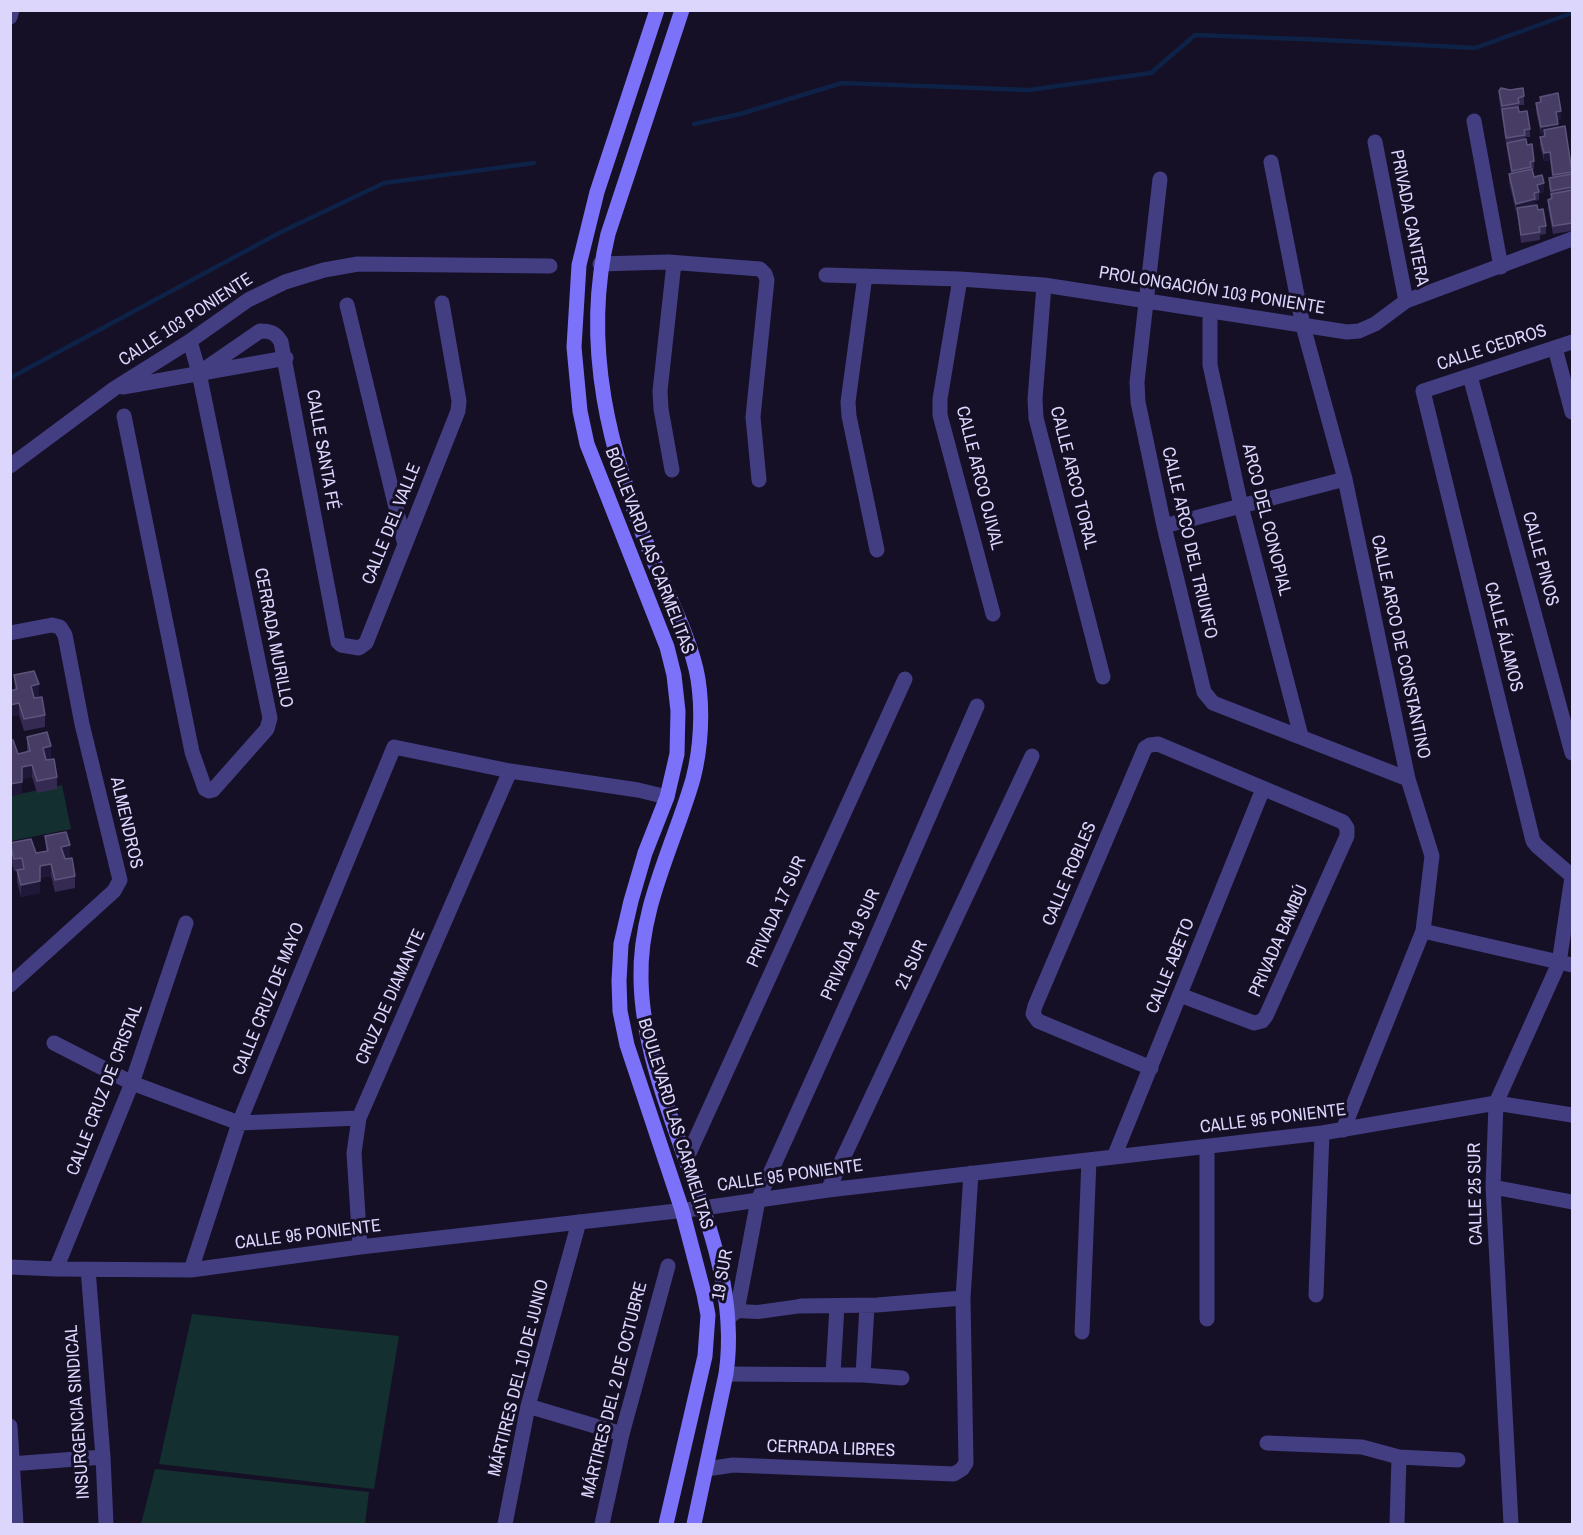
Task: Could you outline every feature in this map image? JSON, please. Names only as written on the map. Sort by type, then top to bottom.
[{"type":"main road","name":"BOULEVARD LAS CARMELITAS","points":[[657,10],[597,192],[579,265],[574,347],[580,411],[587,444],[667,647],[674,675],[678,711],[677,754],[666,797],[645,853],[631,901],[621,944],[619,981],[627,1045],[681,1210],[708,1315],[705,1356],[666,1524]]},
{"type":"main road","name":"BOULEVARD LAS CARMELITAS","points":[[682,10],[608,234],[600,264],[596,321],[605,415],[625,482],[693,660],[698,680],[700,723],[693,778],[654,893],[645,932],[640,977],[642,1015],[650,1050],[703,1208],[733,1314],[726,1374],[694,1524]]},
{"type":"main road","points":[[677,754],[697,755]]},
{"type":"main road","points":[[675,1484],[702,1490]]},
{"type":"street","points":[[10,17],[12,10]]},
{"type":"street","points":[[1473,121],[1501,267]]},
{"type":"street","name":"PRIVADA CANTERA","points":[[1375,142],[1406,301]]},
{"type":"street","name":"CALLE ARCO DE CONSTANTINO","points":[[1271,162],[1303,326],[1345,479],[1408,779],[1432,856],[1424,931],[1343,1130]]},
{"type":"street","name":"CALLE ARCO DEL TRIUNFO","points":[[1160,179],[1137,382],[1164,526],[1204,692],[1213,703],[1408,779]]},
{"type":"street","name":"PROLONGACIÓN 103 PONIENTE","points":[[826,275],[960,279],[1044,285],[1347,332],[1359,331],[1375,324],[1406,301],[1572,239]]},
{"type":"street","points":[[600,264],[674,263],[760,269],[765,274],[767,280],[753,417],[759,480]]},
{"type":"street","points":[[672,470],[660,391],[674,263]]},
{"type":"street","name":"CALLE 103 PONIENTE","points":[[10,466],[115,388],[248,300],[285,282],[324,270],[358,264],[550,266]]},
{"type":"street","points":[[865,276],[848,402],[877,550]]},
{"type":"street","name":"CALLE ARCO OJIVAL","points":[[960,279],[940,399],[940,416],[993,614]]},
{"type":"street","name":"CALLE ARCO TORAL","points":[[1044,285],[1035,399],[1036,418],[1103,677]]},
{"type":"street","name":"CALLE DEL VALLE","points":[[359,648],[366,643],[458,411],[459,401],[442,303]]},
{"type":"street","points":[[347,305],[405,545]]},
{"type":"street","name":"ARCO DEL CONOPIAL","points":[[1210,311],[1210,365],[1241,506],[1300,736]]},
{"type":"street","name":"CALLE SANTA FÉ","points":[[200,373],[252,335],[261,331],[278,335],[286,358],[338,642],[341,645],[359,648]]},
{"type":"street","name":"CERRADA MURILLO","points":[[124,416],[192,752],[205,789],[209,791],[213,790],[267,729],[270,718],[200,373],[190,340]]},
{"type":"street","name":"CALLE CEDROS","points":[[1423,391],[1572,342]]},
{"type":"street","points":[[1555,348],[1572,412]]},
{"type":"street","points":[[115,388],[286,358]]},
{"type":"street","name":"CALLE PINOS","points":[[1470,376],[1572,753]]},
{"type":"street","name":"CALLE ÁLAMOS","points":[[1423,391],[1533,841],[1572,876]]},
{"type":"street","points":[[1164,526],[1345,479]]},
{"type":"street","name":"ALMENDROS","points":[[10,633],[52,625],[60,627],[65,635],[82,724],[120,880],[114,891],[10,985]]},
{"type":"street","name":"PRIVADA 17 SUR","points":[[686,1160],[905,679]]},
{"type":"street","name":"PRIVADA 19 SUR","points":[[758,1200],[872,948],[977,706]]},
{"type":"street","name":"CALLE ROBLES","points":[[1150,1068],[1038,1021],[1034,1014],[1035,1006],[1145,748],[1158,744],[1263,789]]},
{"type":"street","name":"CALLE CRUZ DE MAYO","points":[[191,1270],[239,1123],[394,747],[510,771]]},
{"type":"street","name":"21 SUR","points":[[828,1190],[1032,756]]},
{"type":"street","points":[[510,771],[638,790],[666,797]]},
{"type":"street","name":"CRUZ DE DIAMANTE","points":[[360,1247],[354,1153],[359,1118],[510,771]]},
{"type":"street","name":"PRIVADA BAMBÚ","points":[[1180,995],[1254,1023],[1262,1022],[1347,836],[1347,828],[1343,822],[1263,789]]},
{"type":"street","name":"CALLE ABETO","points":[[1114,1157],[1263,789]]},
{"type":"street","name":"CALLE 25 SUR","points":[[1511,1524],[1493,1187],[1496,1103],[1566,964],[1572,876]]},
{"type":"street","name":"CALLE CRUZ DE CRISTAL","points":[[57,1269],[132,1083],[186,923]]},
{"type":"street","points":[[1424,931],[1566,964]]},
{"type":"street","points":[[54,1043],[132,1083],[239,1123],[359,1118]]},
{"type":"street","name":"CALLE 95 PONIENTE","points":[[10,1267],[191,1270],[360,1247],[703,1208],[828,1190],[1322,1133],[1496,1103],[1572,1115]]},
{"type":"street","points":[[1316,1295],[1322,1133]]},
{"type":"street","points":[[1207,1147],[1207,1319]]},
{"type":"street","points":[[1082,1332],[1089,1160]]},
{"type":"street","points":[[733,1314],[801,1306],[867,1306],[963,1298],[971,1173]]},
{"type":"street","points":[[1493,1187],[1572,1202]]},
{"type":"street","name":"19 SUR","points":[[733,1314],[758,1200]]},
{"type":"street","name":"MÁRTIRES DEL 10 DE JUNIO","points":[[504,1524],[528,1406],[579,1222]]},
{"type":"street","name":"MÁRTIRES DEL 2 DE OCTUBRE","points":[[602,1524],[622,1434],[668,1266]]},
{"type":"street","name":"INSURGENCIA SINDICAL","points":[[88,1269],[104,1457],[106,1524]]},
{"type":"street","name":"CERRADA LIBRES","points":[[707,1469],[733,1465],[954,1474],[962,1469],[966,1463],[963,1298]]},
{"type":"street","points":[[833,1374],[837,1306]]},
{"type":"street","points":[[863,1375],[867,1306]]},
{"type":"street","points":[[726,1374],[833,1374],[902,1378]]},
{"type":"street","points":[[528,1406],[622,1434]]},
{"type":"street","points":[[10,1426],[16,1524]]},
{"type":"street","points":[[1268,1443],[1362,1447],[1399,1457],[1458,1460]]},
{"type":"street","points":[[12,1464],[104,1457]]},
{"type":"street","points":[[1397,1524],[1399,1457]]},
{"type":"green space","points":[[62,785],[71,829],[11,841],[10,796]]},
{"type":"green space","points":[[192,1314],[399,1336],[374,1489],[159,1464]]},
{"type":"green space","points":[[155,1469],[369,1492],[365,1524],[141,1524]]},
{"type":"building","points":[[1501,88],[1510,90],[1523,88],[1524,96],[1518,98],[1519,103],[1502,106],[1499,91]]},
{"type":"building","points":[[1558,93],[1561,111],[1556,112],[1558,124],[1541,127],[1536,103],[1541,102],[1540,97]]},
{"type":"building","points":[[1518,107],[1519,112],[1527,111],[1530,129],[1524,130],[1525,135],[1506,138],[1502,109]]},
{"type":"building","points":[[1565,126],[1572,172],[1553,175],[1550,152],[1544,153],[1540,137],[1545,136],[1544,130]]},
{"type":"building","points":[[1526,139],[1527,145],[1532,144],[1534,161],[1530,162],[1531,167],[1512,171],[1507,143]]},
{"type":"building","points":[[1532,169],[1534,177],[1542,175],[1544,183],[1537,185],[1539,192],[1534,193],[1535,199],[1516,204],[1509,174]]},
{"type":"building","points":[[1572,174],[1572,187],[1551,191],[1549,178]]},
{"type":"building","points":[[1572,190],[1572,223],[1553,226],[1548,200],[1552,198],[1551,194]]},
{"type":"building","points":[[1537,205],[1538,210],[1543,209],[1546,226],[1539,227],[1540,232],[1521,235],[1517,208]]},
{"type":"building","points":[[34,671],[39,684],[31,686],[34,698],[42,697],[45,715],[24,719],[19,703],[10,705],[10,691],[17,689],[14,675]]},
{"type":"building","points":[[47,732],[51,746],[43,748],[46,760],[54,759],[57,777],[37,781],[32,765],[22,767],[22,782],[10,784],[10,740],[13,740],[18,754],[30,751],[27,737]]},
{"type":"building","points":[[66,832],[70,845],[61,847],[65,859],[72,858],[75,876],[55,880],[51,864],[40,866],[40,881],[21,885],[17,870],[24,869],[22,858],[14,859],[10,843],[31,839],[36,853],[48,851],[45,836]]},
{"type":"waterway","points":[[694,124],[740,114],[842,83],[1029,90],[1151,73],[1195,35],[1475,48],[1572,13]]},
{"type":"waterway","points":[[10,378],[281,232],[384,183],[534,163]]}]
